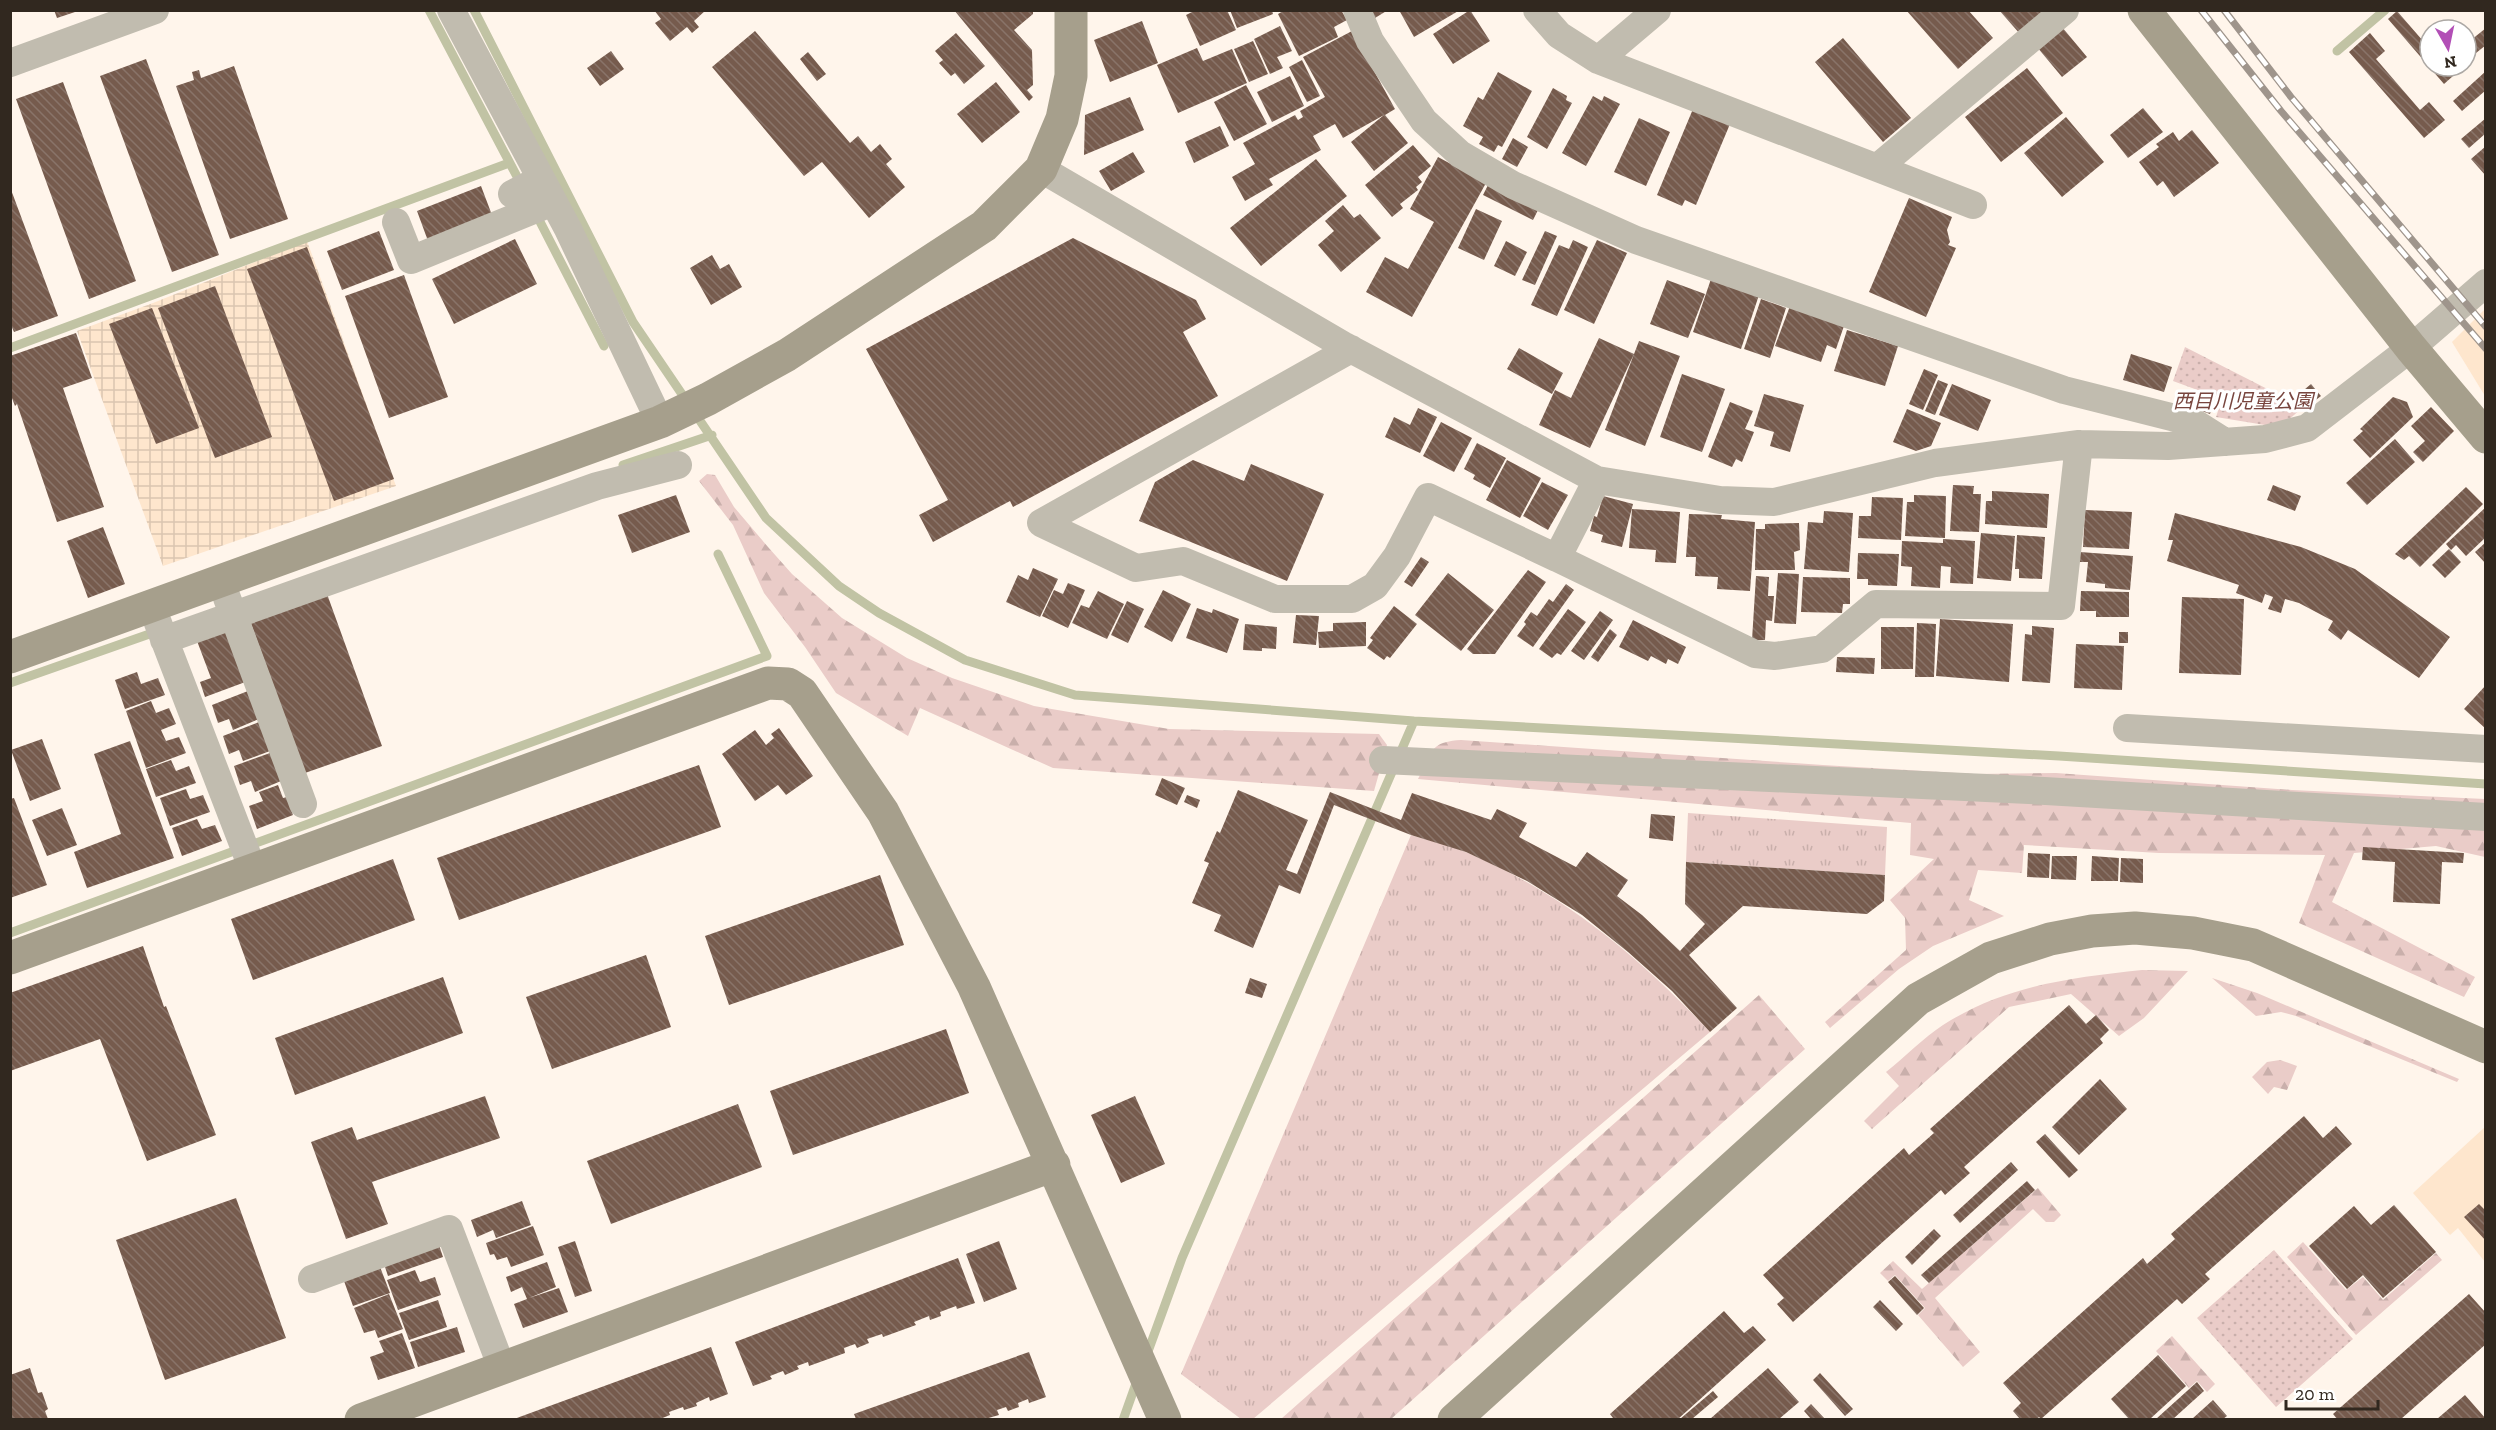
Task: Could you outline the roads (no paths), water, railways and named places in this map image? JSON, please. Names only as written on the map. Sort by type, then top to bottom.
[{"type":"street","points":[[10,63],[154,10]]},
{"type":"street","points":[[451,10],[532,197],[667,419]]},
{"type":"street","points":[[228,601],[667,419],[708,399],[787,356],[984,226],[1041,169],[1062,119],[1071,76],[1071,10]]},
{"type":"street","points":[[1357,10],[1370,40],[1424,121],[1460,154],[1513,184],[1636,240],[2064,390],[2195,423],[2225,442]]},
{"type":"street","points":[[1537,10],[1560,35],[1598,60],[1972,205]]},
{"type":"street","points":[[1598,60],[1657,10]]},
{"type":"street","points":[[1878,167],[2065,10]]},
{"type":"street","points":[[2144,10],[2411,348],[2486,437]]},
{"type":"street","points":[[1041,169],[1351,349],[1597,480],[1720,500],[1774,502],[1935,463],[2079,444],[2168,446],[2265,439],[2307,428],[2411,348],[2486,284]]},
{"type":"street","points":[[396,222],[411,260],[532,197]]},
{"type":"street","points":[[1351,349],[1041,523],[1136,568],[1183,561],[1275,599],[1352,599],[1375,586],[1397,556],[1428,497],[1755,654],[1776,656],[1822,649],[1876,604],[2061,606],[2079,444]]},
{"type":"street","points":[[10,657],[158,623],[597,486],[678,465]]},
{"type":"street","points":[[1557,558],[1597,480]]},
{"type":"street","points":[[228,601],[303,804]]},
{"type":"street","points":[[158,623],[252,868]]},
{"type":"street","points":[[10,958],[252,868],[768,683],[788,684],[802,693],[883,812],[974,987],[1165,1419]]},
{"type":"street","points":[[2127,728],[2486,749]]},
{"type":"street","points":[[1383,760],[1510,768],[2030,790],[2486,817]]},
{"type":"street","points":[[1454,1419],[1918,999],[1991,958],[2050,939],[2092,931],[2135,928],[2193,933],[2253,945],[2486,1047]]},
{"type":"street","points":[[361,1419],[1053,1165]]},
{"type":"street","points":[[312,1279],[449,1229],[502,1368]]},
{"type":"waterway","points":[[429,10],[522,186]]},
{"type":"waterway","points":[[474,10],[633,322],[766,518],[839,586],[879,613],[965,660],[1075,695],[1414,721],[2059,756],[2486,784]]},
{"type":"waterway","points":[[2337,51],[2385,10]]},
{"type":"waterway","points":[[10,348],[509,163]]},
{"type":"waterway","points":[[535,212],[604,346]]},
{"type":"waterway","points":[[623,465],[712,435]]},
{"type":"waterway","points":[[10,933],[767,656],[718,554]]},
{"type":"waterway","points":[[10,683],[158,631]]},
{"type":"waterway","points":[[1146,1357],[1182,1258],[1414,721]]},
{"type":"waterway","points":[[1123,1420],[1138,1378]]},
{"type":"railway","points":[[2201,10],[2281,111],[2486,349]]},
{"type":"railway","points":[[2224,10],[2291,97],[2486,327]]},
{"type":"park label","name":"西目川児童公園","points":[[2243,401]]}]
